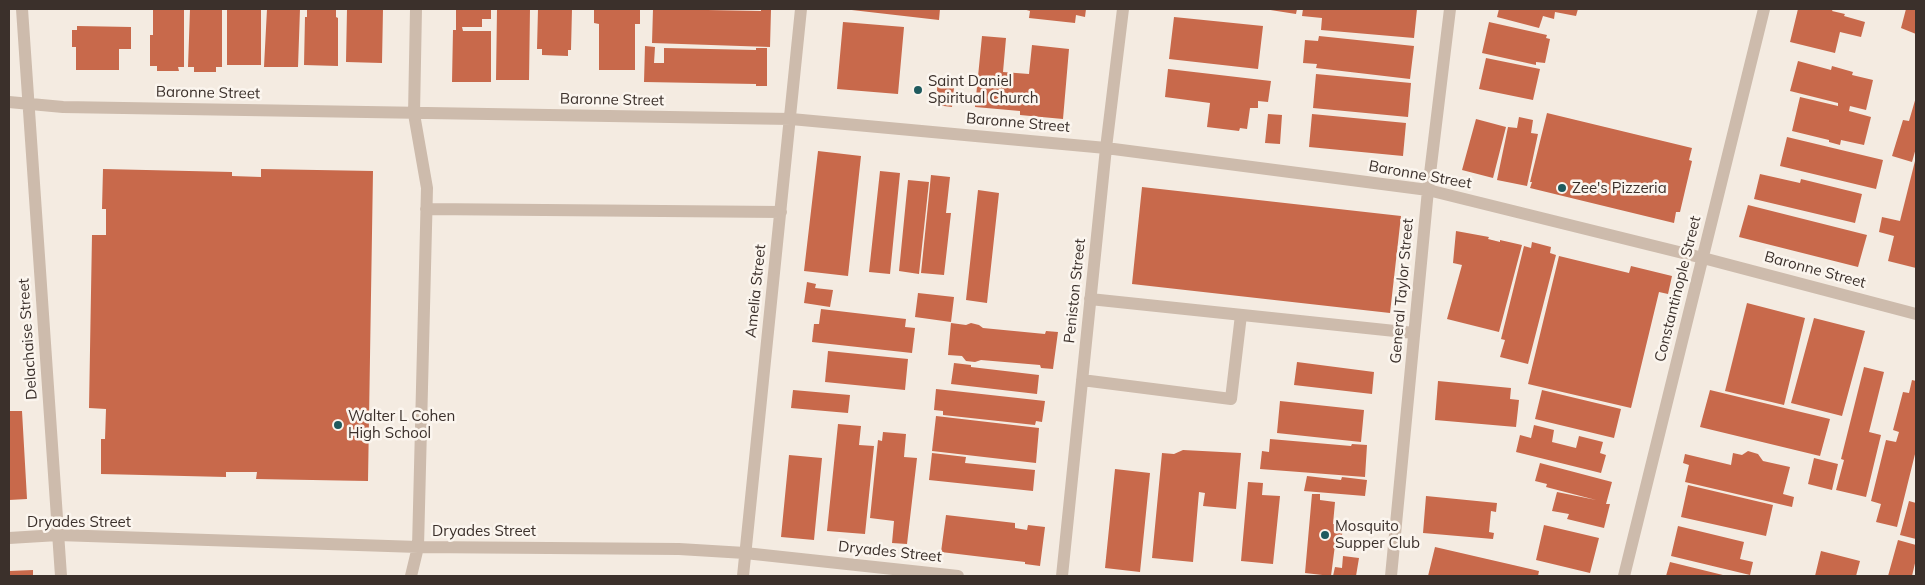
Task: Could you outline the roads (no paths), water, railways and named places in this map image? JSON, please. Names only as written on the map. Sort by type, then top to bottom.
[{"type":"street","name":"Delachaise Street","points":[[22,9],[27,104],[61,576]]},
{"type":"street","points":[[411,576],[418,547],[427,188],[414,114],[416,9]]},
{"type":"street","name":"Amelia Street","points":[[743,576],[801,9]]},
{"type":"street","name":"Peniston Street","points":[[1062,576],[1106,148],[1123,9]]},
{"type":"street","name":"General Taylor Street","points":[[1390,576],[1428,190],[1450,9]]},
{"type":"street","name":"Constantinople Street","points":[[1624,576],[1764,9]]},
{"type":"street","name":"Baronne Street","points":[[9,102],[63,107],[414,114],[791,118],[1106,148],[1428,190],[1703,258],[1916,314]]},
{"type":"street","points":[[426,209],[781,212]]},
{"type":"street","points":[[1090,299],[1414,333]]},
{"type":"street","points":[[1082,380],[1231,398],[1241,315]]},
{"type":"street","name":"Dryades Street","points":[[9,538],[58,535],[418,547],[679,549],[745,553],[958,576]]},
{"type":"place","name":"Saint Daniel Spiritual Church","points":[[918,90]]},
{"type":"place","name":"Zee's Pizzeria","points":[[1562,188]]},
{"type":"place","name":"Walter L Cohen High School","points":[[338,425]]},
{"type":"place","name":"Mosquito Supper Club","points":[[1325,535]]}]
